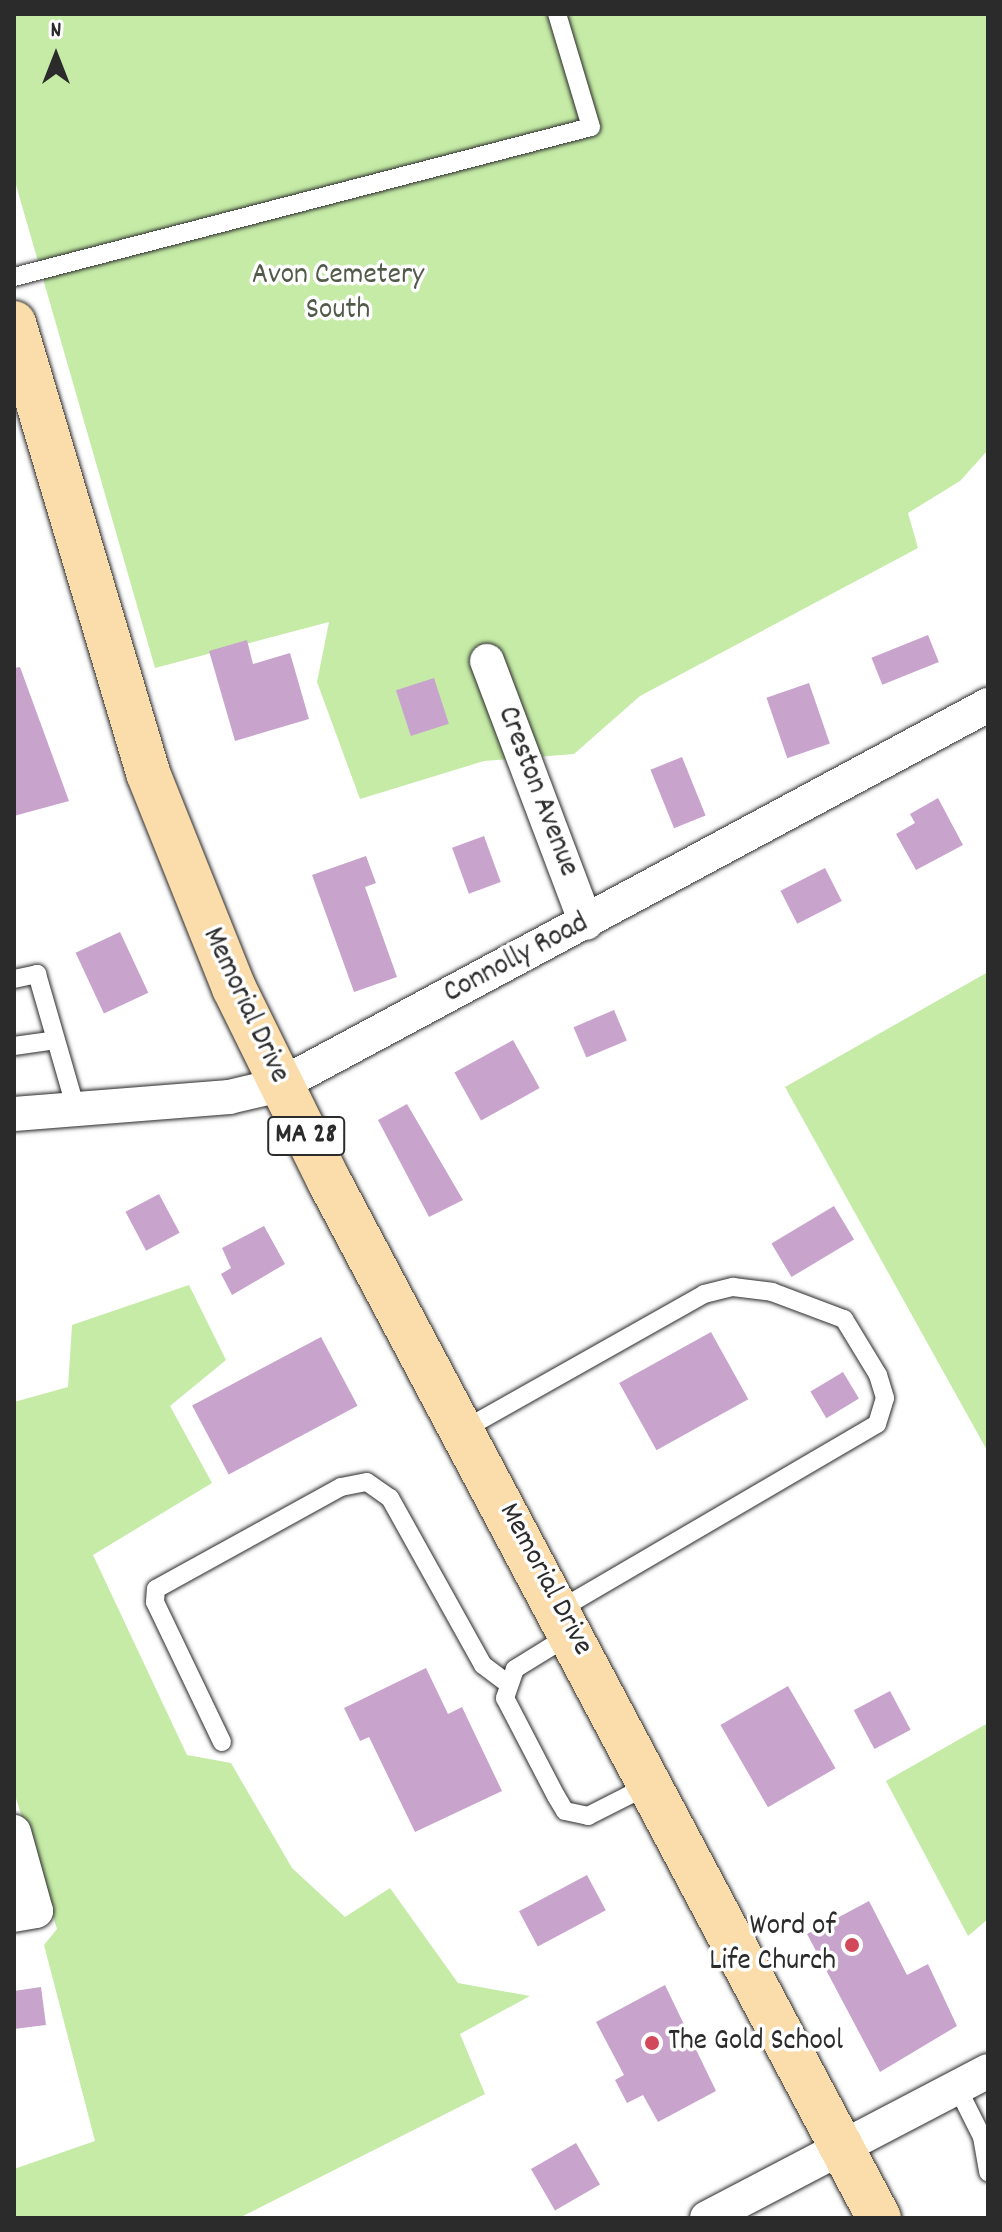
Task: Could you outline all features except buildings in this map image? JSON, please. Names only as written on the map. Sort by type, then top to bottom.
[{"type":"main road","name":"Memorial Drive","points":[[14,323],[148,773],[187,881],[280,1085],[715,1899],[842,2146]]},
{"type":"main road","name":"MA 28","points":[[842,2146],[879,2218]]},
{"type":"street","name":"Creston Avenue","points":[[487,661],[586,923]]},
{"type":"street","name":"Connolly Road","points":[[14,1114],[229,1097],[280,1085],[988,705]]},
{"type":"street","points":[[14,1832],[25,1913]]},
{"type":"street","points":[[707,2218],[988,2071]]},
{"type":"lane","points":[[14,277],[591,127],[557,14]]},
{"type":"lane","points":[[14,979],[37,974],[76,1109]]},
{"type":"lane","points":[[14,1046],[56,1040]]},
{"type":"lane","points":[[463,1430],[704,1294],[733,1287],[772,1292],[844,1319],[878,1375],[885,1398],[877,1424],[566,1622],[515,1669],[507,1683],[505,1698],[565,1811],[588,1816],[653,1783]]},
{"type":"lane","points":[[222,1742],[155,1602],[156,1589],[341,1487],[367,1482],[390,1498],[483,1665],[507,1683]]},
{"type":"lane","points":[[957,2087],[982,2137],[988,2172]]},
{"type":"green space","name":"Avon Cemetery South","points":[[14,14],[988,14],[988,450],[960,481],[908,513],[918,548],[640,696],[574,754],[484,761],[360,799],[317,682],[329,622],[155,668],[14,178]]},
{"type":"green space","points":[[988,972],[988,1452],[785,1087]]},
{"type":"green space","points":[[189,1285],[226,1360],[170,1406],[212,1483],[93,1555],[187,1755],[231,1763],[292,1868],[345,1917],[390,1888],[458,1983],[530,1996],[460,2034],[485,2094],[239,2218],[14,2218],[14,2169],[95,2141],[44,1945],[57,1929],[14,1792],[14,1402],[68,1387],[72,1325]]},
{"type":"green space","points":[[988,1723],[988,1919],[968,1936],[886,1781]]},
{"type":"place","name":"Word of Life Church","points":[[852,1945]]},
{"type":"place","name":"The Gold School","points":[[652,2043]]}]
